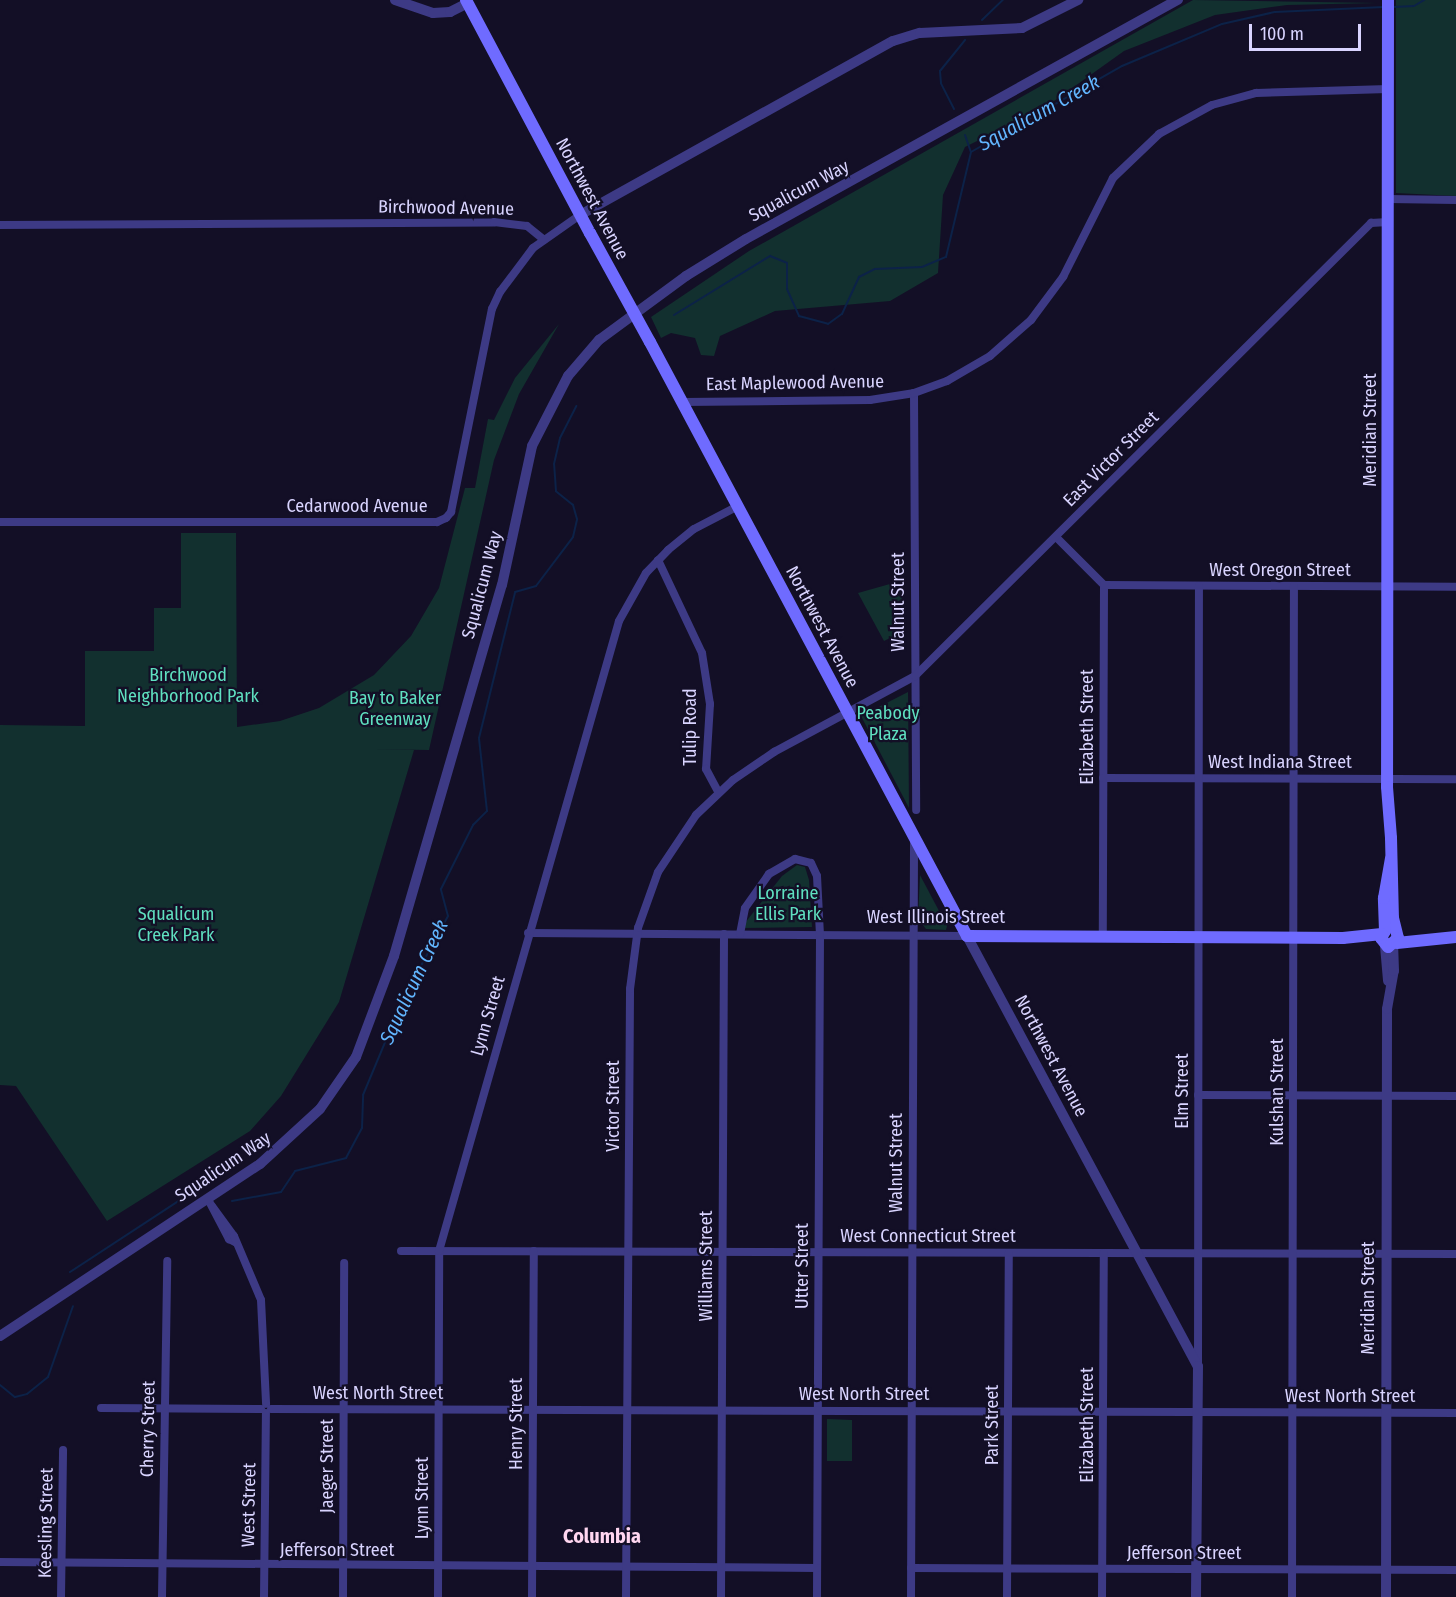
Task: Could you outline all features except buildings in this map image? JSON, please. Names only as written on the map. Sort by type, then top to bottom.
[{"type":"main road","name":"Meridian Street","points":[[1388,0],[1387,779],[1391,859],[1389,938]]},
{"type":"main road","name":"Northwest Avenue","points":[[467,2],[967,936]]},
{"type":"main road","name":"West Illinois Street","points":[[967,936],[1456,937]]},
{"type":"street","points":[[395,0],[433,13],[450,12],[467,2]]},
{"type":"street","points":[[544,240],[580,215],[893,41],[920,33],[1022,28],[1078,0]]},
{"type":"street","name":"Squalicum Way","points":[[0,1336],[210,1202],[286,1144],[320,1108],[356,1058],[394,956],[502,585],[532,446],[568,376],[616,325],[746,239],[1178,0]]},
{"type":"street","name":"East Maplewood Avenue","points":[[682,402],[837,402],[914,393],[975,366],[1031,320],[1063,277],[1113,178],[1143,147],[1168,128],[1212,105],[1256,93],[1388,89]]},
{"type":"street","points":[[1388,199],[1456,200]]},
{"type":"street","name":"Birchwood Avenue","points":[[0,225],[494,222],[527,226],[544,240]]},
{"type":"street","name":"East Victor Street","points":[[848,712],[915,676],[1371,223],[1388,222]]},
{"type":"street","name":"Cedarwood Avenue","points":[[0,522],[437,522],[446,518],[451,512],[492,309],[524,259],[544,240]]},
{"type":"street","name":"Walnut Street","points":[[914,393],[916,810]]},
{"type":"street","name":"Lynn Street","points":[[438,1597],[439,1251],[612,639],[627,605],[658,560],[688,533],[738,506]]},
{"type":"street","points":[[1056,537],[1104,585]]},
{"type":"street","name":"Tulip Road","points":[[658,560],[702,653],[710,704],[706,769],[718,792]]},
{"type":"street","name":"West Oregon Street","points":[[1104,585],[1456,587]]},
{"type":"street","name":"Elizabeth Street","points":[[1103,936],[1104,585]]},
{"type":"street","name":"Elm Street","points":[[1196,1597],[1199,586]]},
{"type":"street","name":"Kulshan Street","points":[[1292,1597],[1294,586]]},
{"type":"street","name":"Victor Street","points":[[626,1597],[630,989],[637,934],[658,872],[675,841],[718,792],[753,764],[848,712]]},
{"type":"street","name":"West Indiana Street","points":[[1104,778],[1456,780]]},
{"type":"street","name":"Walnut Street","points":[[911,1597],[914,837]]},
{"type":"street","name":"Utter Street","points":[[740,934],[745,908],[761,883],[782,864],[801,858],[816,871],[819,935],[817,1597]]},
{"type":"street","name":"West Illinois Street","points":[[528,933],[967,936]]},
{"type":"street","name":"Williams Street","points":[[722,1597],[724,934]]},
{"type":"street","name":"Northwest Avenue","points":[[967,936],[1198,1366]]},
{"type":"street","name":"Meridian Street","points":[[1386,1597],[1389,938]]},
{"type":"street","points":[[1198,1095],[1456,1096]]},
{"type":"street","name":"West Street","points":[[210,1202],[229,1239],[235,1242],[252,1273],[261,1300],[266,1409],[264,1597]]},
{"type":"street","name":"West Connecticut Street","points":[[401,1251],[1456,1254]]},
{"type":"street","name":"Henry Street","points":[[532,1597],[534,1251]]},
{"type":"street","name":"Park Street","points":[[1007,1597],[1009,1253]]},
{"type":"street","name":"Elizabeth Street","points":[[1102,1597],[1104,1253]]},
{"type":"street","name":"Cherry Street","points":[[162,1597],[167,1261]]},
{"type":"street","name":"Jaeger Street","points":[[343,1597],[344,1263]]},
{"type":"street","name":"West North Street","points":[[101,1408],[1456,1413]]},
{"type":"street","name":"Keesling Street","points":[[61,1597],[63,1450]]},
{"type":"street","name":"Jefferson Street","points":[[0,1562],[162,1566],[818,1568]]},
{"type":"street","name":"Jefferson Street","points":[[911,1568],[1456,1570]]},
{"type":"green space","points":[[1193,0],[1378,3],[1287,5],[1215,15],[1124,51],[1047,106],[965,147],[943,195],[938,273],[890,301],[775,311],[720,336],[714,356],[701,355],[695,338],[671,333],[661,338],[651,317],[749,251]]},
{"type":"green space","points":[[1396,0],[1456,0],[1456,196],[1396,193]]},
{"type":"green space","name":"Squalicum Creek Park","points":[[559,324],[519,394],[494,460],[429,750],[370,749],[414,750],[339,1002],[281,1096],[250,1131],[107,1221],[16,1086],[0,1085],[0,725],[85,726],[85,651],[154,651],[154,608],[181,608],[181,533],[236,533],[237,727],[280,721],[319,708],[374,675],[411,636],[439,588],[465,488],[475,488],[488,419],[494,420],[515,378]]},
{"type":"green space","points":[[904,580],[904,610],[898,617],[904,631],[884,641],[858,593]]},
{"type":"green space","name":"Peabody Plaza","points":[[908,692],[909,808],[861,716]]},
{"type":"green space","name":"Lorraine Ellis Park","points":[[797,865],[805,867],[809,880],[812,927],[741,928],[782,876]]},
{"type":"green space","points":[[920,875],[947,926],[946,930],[926,929],[918,919]]},
{"type":"green space","points":[[827,1419],[852,1420],[852,1461],[827,1461]]},
{"type":"waterway","points":[[982,20],[1003,0]]},
{"type":"waterway","name":"Squalicum Creek","points":[[1393,7],[1414,6],[1424,0]]},
{"type":"waterway","name":"Squalicum Creek","points":[[674,315],[770,256],[787,263],[787,289],[799,316],[828,324],[842,314],[859,277],[875,269],[922,267],[946,257],[971,152],[1122,66],[1222,24],[1275,12],[1384,7]]},
{"type":"waterway","points":[[954,109],[941,83],[940,71],[965,40]]},
{"type":"waterway","points":[[965,135],[971,152]]},
{"type":"waterway","name":"Squalicum Creek","points":[[232,1201],[281,1192],[295,1171],[346,1158],[362,1128],[363,1095],[404,997],[448,916],[441,889],[473,825],[487,811],[479,738],[515,592],[536,586],[573,537],[577,519],[573,505],[556,491],[554,464],[560,438],[576,406]]},
{"type":"waterway","name":"Squalicum Creek","points":[[70,1272],[186,1196]]},
{"type":"waterway","name":"Squalicum Creek","points":[[0,1385],[15,1397],[27,1394],[48,1377],[73,1306]]},
{"type":"district","name":"Columbia","points":[[602,1536]]},
{"type":"park label","name":"Birchwood Neighborhood Park","points":[[188,686]]},
{"type":"park label","name":"Bay to Baker Greenway","points":[[395,709]]}]
